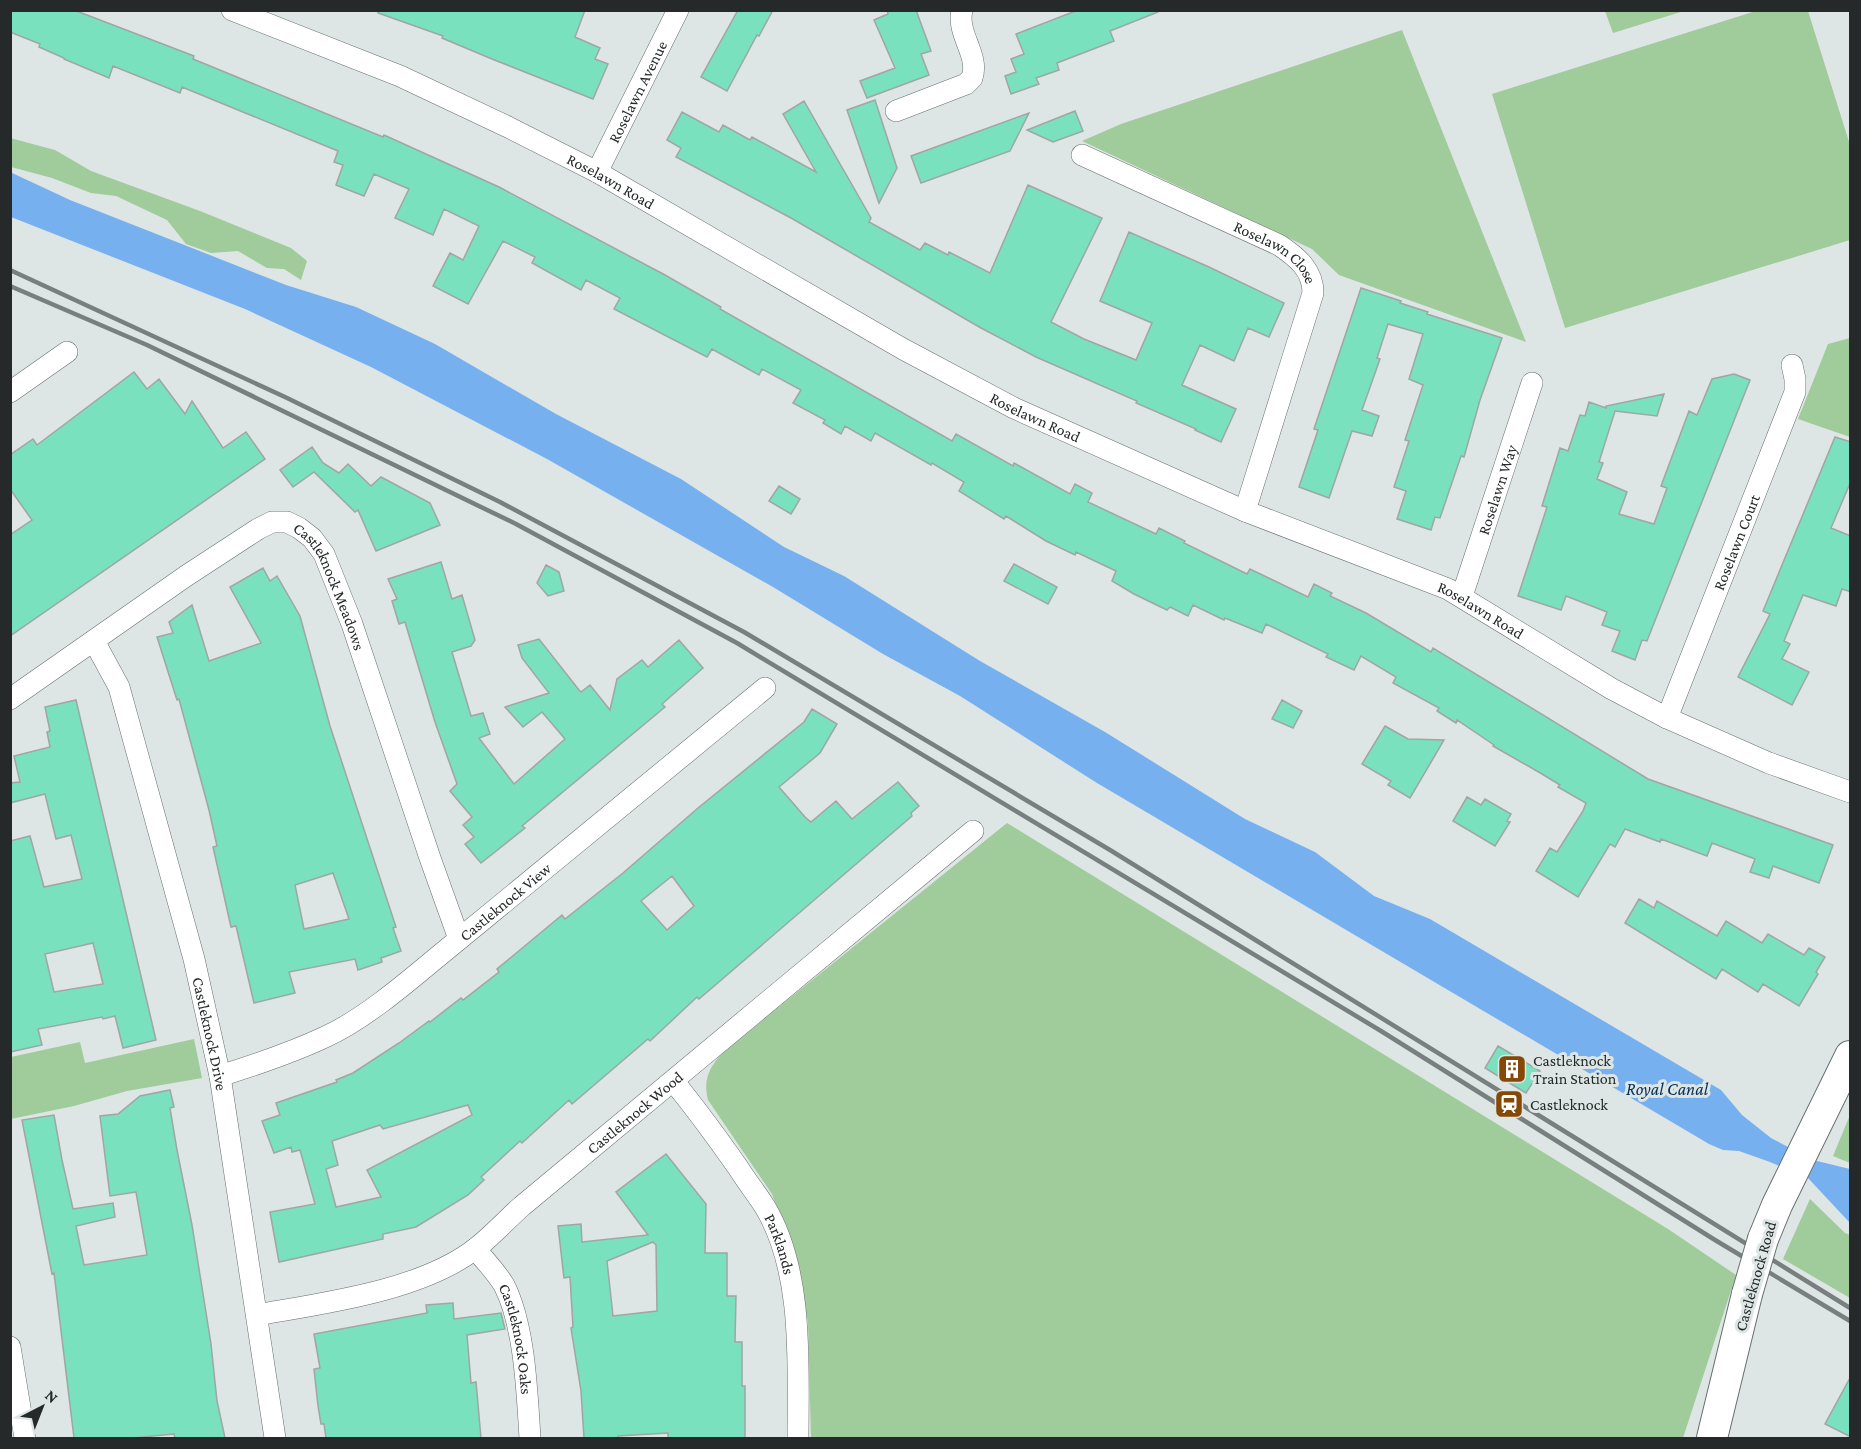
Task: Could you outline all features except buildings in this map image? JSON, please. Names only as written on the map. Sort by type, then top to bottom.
[{"type":"main road","name":"Castleknock Road","points":[[1712,1438],[1747,1294],[1769,1224],[1851,1056]]},
{"type":"street","name":"Roselawn Road","points":[[232,10],[400,76],[483,114],[597,172],[901,348],[1014,408],[1245,511],[1437,584],[1462,596],[1612,689],[1667,718],[1769,763],[1851,792]]},
{"type":"street","name":"Roselawn Avenue","points":[[597,172],[678,10]]},
{"type":"street","points":[[896,111],[966,84],[972,78],[974,62],[960,16],[962,10]]},
{"type":"street","name":"Roselawn Close","points":[[1082,155],[1279,245],[1292,254],[1311,275],[1313,293],[1245,511]]},
{"type":"street","points":[[10,392],[67,352]]},
{"type":"street","name":"Roselawn Court","points":[[1667,718],[1795,392],[1792,365]]},
{"type":"street","name":"Roselawn Way","points":[[1462,596],[1532,383]]},
{"type":"street","name":"Castleknock Meadows","points":[[10,699],[258,529],[272,522],[287,522],[299,528],[312,538],[324,554],[352,624],[459,939]]},
{"type":"street","name":"Castleknock Drive","points":[[94,641],[119,687],[194,959],[220,1076],[275,1438]]},
{"type":"street","name":"Castleknock View","points":[[220,1076],[262,1063],[326,1037],[386,998],[765,688]]},
{"type":"street","name":"Castleknock Wood","points":[[257,1315],[335,1300],[404,1283],[453,1263],[475,1249],[528,1201],[674,1082],[973,831]]},
{"type":"street","name":"Parklands","points":[[674,1082],[766,1208],[780,1242],[789,1272],[794,1303],[798,1355],[798,1438]]},
{"type":"street","name":"Castleknock Oaks","points":[[475,1249],[504,1285],[516,1317],[525,1379],[530,1438]]},
{"type":"street","points":[[10,1347],[26,1438]]},
{"type":"green space","points":[[1605,10],[1684,11],[1613,33]]},
{"type":"green space","points":[[1759,10],[1808,11],[1850,145],[1850,240],[1565,328],[1492,94]]},
{"type":"green space","points":[[1402,30],[1526,342],[1339,275],[1312,249],[1082,141],[1121,124]]},
{"type":"green space","points":[[10,138],[55,150],[91,171],[200,211],[291,248],[307,261],[301,280],[284,269],[267,268],[238,251],[211,253],[186,244],[167,220],[116,196],[91,193],[52,178],[11,167]]},
{"type":"green space","points":[[1850,338],[1850,437],[1798,419],[1828,344]]},
{"type":"green space","points":[[1007,823],[1668,1229],[1736,1275],[1683,1438],[811,1438],[808,1322],[791,1248],[772,1194],[708,1100],[706,1086],[708,1074],[723,1052]]},
{"type":"green space","points":[[194,1039],[202,1078],[127,1091],[74,1106],[11,1119],[11,1057],[80,1042],[85,1063]]},
{"type":"green space","points":[[1850,1115],[1850,1163],[1833,1156]]},
{"type":"green space","points":[[1810,1199],[1845,1233],[1850,1235],[1850,1298],[1783,1259]]},
{"type":"water","name":"Royal Canal","points":[[10,172],[70,200],[286,285],[356,307],[435,344],[556,414],[681,479],[784,547],[844,576],[980,661],[1105,732],[1245,819],[1315,852],[1374,896],[1430,919],[1721,1090],[1742,1115],[1771,1138],[1813,1160],[1850,1169],[1850,1223],[1808,1178],[1739,1151],[1723,1150],[1709,1144],[1097,783],[960,696],[883,654],[773,587],[547,459],[371,367],[245,309],[11,217]]},
{"type":"railway","points":[[10,270],[285,397],[500,502],[744,632],[1110,850],[1850,1308]]},
{"type":"railway","points":[[10,286],[147,345],[516,524],[737,643],[1381,1031],[1715,1240],[1850,1321]]},
{"type":"place","name":"Castleknock Train Station","points":[[1512,1069]]},
{"type":"place","name":"Castleknock","points":[[1509,1104]]}]
